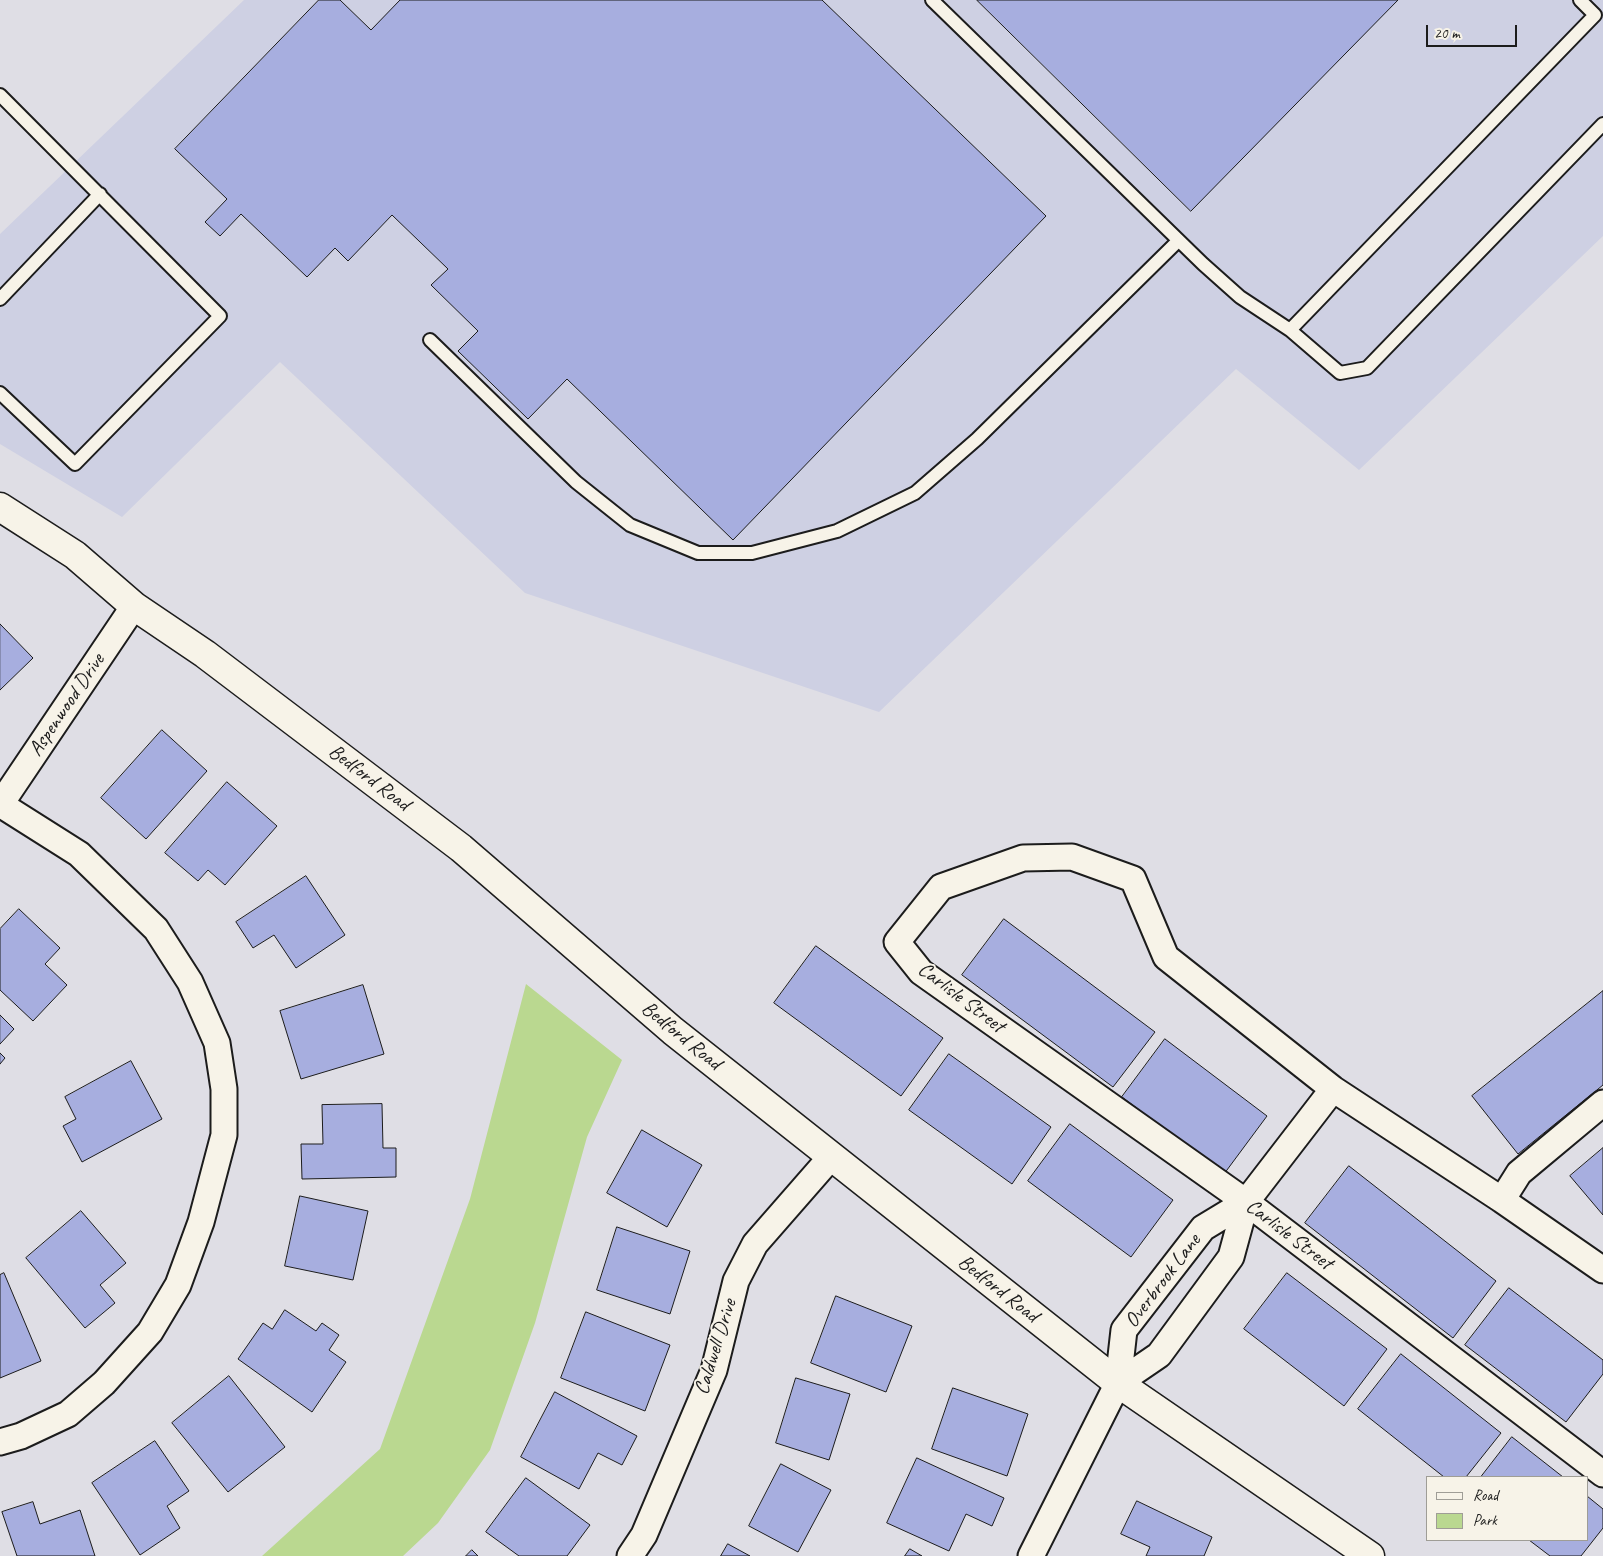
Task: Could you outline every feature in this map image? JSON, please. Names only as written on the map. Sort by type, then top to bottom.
[{"type":"main road","name":"Bedford Road","points":[[0,507],[75,555],[134,606],[205,654],[461,848],[673,1031],[1118,1383],[1370,1556]]},
{"type":"street","name":"Aspenwood Drive","points":[[0,805],[134,606]]},
{"type":"street","points":[[0,805],[79,854],[156,929],[190,982],[217,1043],[224,1089],[224,1135],[201,1222],[178,1285],[150,1332],[104,1383],[68,1414],[21,1436],[0,1442]]},
{"type":"street","name":"Carlisle Street","points":[[1603,1270],[1502,1200],[1333,1089],[1166,957],[1133,879],[1072,857],[1022,858],[940,887],[897,942],[921,972],[1246,1202],[1603,1474]]},
{"type":"street","name":"Overbrook Lane","points":[[1031,1556],[1118,1383],[1124,1330],[1203,1228],[1246,1202],[1333,1089]]},
{"type":"street","points":[[1502,1200],[1519,1173],[1603,1103]]},
{"type":"street","name":"Caldwell Drive","points":[[630,1556],[644,1535],[714,1370],[736,1281],[756,1244],[831,1157]]},
{"type":"street","name":"Overbrook Lane","points":[[1118,1383],[1159,1355],[1231,1257],[1246,1202]]},
{"type":"lane","points":[[932,0],[1178,240],[1240,297],[1290,330],[1340,373],[1367,368],[1603,124]]},
{"type":"lane","points":[[1290,330],[1599,19],[1580,0]]},
{"type":"lane","points":[[0,96],[220,316],[75,464],[0,393]]},
{"type":"lane","points":[[0,299],[100,194]]},
{"type":"lane","points":[[430,340],[576,482],[630,525],[698,553],[752,552],[837,530],[915,493],[977,439],[1178,240]]},
{"type":"shaded area","points":[[244,0],[1603,0],[1603,236],[1359,470],[1236,369],[879,712],[525,593],[280,362],[122,517],[0,444],[0,234]]},
{"type":"green space","points":[[526,984],[622,1060],[587,1137],[535,1323],[490,1450],[438,1523],[403,1556],[262,1556],[380,1449],[470,1199]]},
{"type":"building","points":[[319,0],[340,0],[371,30],[400,0],[822,0],[1046,216],[733,540],[567,379],[528,419],[458,351],[478,331],[431,285],[448,269],[392,215],[348,261],[335,248],[307,277],[241,214],[220,236],[205,222],[227,199],[175,149]]},
{"type":"building","points":[[977,0],[1398,0],[1191,211]]},
{"type":"building","points":[[0,624],[33,658],[0,690]]},
{"type":"building","points":[[162,730],[207,771],[146,839],[101,798]]},
{"type":"building","points":[[227,782],[277,826],[225,885],[208,870],[198,881],[165,853]]},
{"type":"building","points":[[306,876],[345,935],[296,968],[274,935],[253,948],[236,922]]},
{"type":"building","points":[[19,909],[60,948],[45,964],[67,985],[33,1021],[0,990],[0,929]]},
{"type":"building","points":[[1004,919],[1155,1032],[1113,1087],[962,975]]},
{"type":"building","points":[[816,946],[943,1038],[901,1096],[774,1003]]},
{"type":"building","points":[[363,985],[384,1054],[301,1079],[280,1011]]},
{"type":"building","points":[[1603,991],[1603,1085],[1518,1154],[1472,1096]]},
{"type":"building","points":[[0,1015],[14,1029],[0,1044]]},
{"type":"building","points":[[1165,1039],[1267,1116],[1224,1174],[1122,1097]]},
{"type":"building","points":[[0,1053],[5,1058],[0,1064]]},
{"type":"building","points":[[949,1054],[1051,1127],[1012,1184],[909,1110]]},
{"type":"building","points":[[131,1061],[162,1119],[82,1162],[63,1126],[76,1119],[65,1097]]},
{"type":"building","points":[[382,1104],[383,1148],[396,1148],[396,1177],[302,1179],[301,1144],[323,1144],[322,1105]]},
{"type":"building","points":[[1070,1124],[1173,1200],[1131,1257],[1028,1181]]},
{"type":"building","points":[[642,1130],[702,1165],[667,1227],[607,1193]]},
{"type":"building","points":[[1603,1148],[1603,1215],[1570,1176]]},
{"type":"building","points":[[1349,1166],[1496,1281],[1453,1338],[1305,1223]]},
{"type":"building","points":[[300,1196],[368,1211],[353,1280],[285,1266]]},
{"type":"building","points":[[81,1211],[126,1263],[100,1285],[115,1303],[85,1328],[26,1258]]},
{"type":"building","points":[[617,1227],[690,1251],[670,1314],[597,1290]]},
{"type":"building","points":[[4,1273],[41,1361],[0,1378],[0,1275]]},
{"type":"building","points":[[1287,1273],[1387,1349],[1344,1406],[1244,1329]]},
{"type":"building","points":[[1509,1288],[1603,1360],[1603,1374],[1566,1422],[1465,1345]]},
{"type":"building","points":[[836,1296],[912,1326],[886,1392],[811,1363]]},
{"type":"building","points":[[285,1310],[316,1331],[322,1323],[339,1335],[329,1350],[346,1362],[312,1412],[238,1359],[263,1323],[272,1329]]},
{"type":"building","points":[[586,1312],[670,1345],[645,1411],[561,1378]]},
{"type":"building","points":[[1401,1354],[1501,1433],[1467,1476],[1443,1476],[1358,1409]]},
{"type":"building","points":[[229,1376],[285,1447],[228,1492],[172,1423]]},
{"type":"building","points":[[796,1378],[850,1394],[829,1460],[776,1443]]},
{"type":"building","points":[[953,1388],[1028,1414],[1007,1476],[932,1449]]},
{"type":"building","points":[[555,1392],[637,1436],[622,1465],[598,1453],[579,1489],[521,1457]]},
{"type":"building","points":[[1512,1437],[1562,1476],[1482,1476]]},
{"type":"building","points":[[155,1441],[189,1491],[167,1506],[180,1528],[140,1555],[92,1483]]},
{"type":"building","points":[[917,1458],[1004,1498],[992,1526],[966,1514],[949,1551],[887,1523]]},
{"type":"building","points":[[781,1464],[831,1490],[798,1552],[749,1526]]},
{"type":"building","points":[[526,1478],[590,1525],[567,1556],[519,1556],[486,1532]]},
{"type":"building","points":[[1588,1497],[1603,1509],[1603,1528],[1581,1556],[1550,1556],[1530,1541],[1588,1541]]},
{"type":"building","points":[[1137,1501],[1212,1537],[1204,1556],[1146,1556],[1150,1547],[1121,1534]]},
{"type":"building","points":[[33,1502],[40,1524],[80,1510],[95,1556],[17,1556],[2,1512]]},
{"type":"building","points":[[728,1544],[750,1556],[721,1556]]},
{"type":"building","points":[[910,1549],[922,1556],[905,1556]]},
{"type":"building","points":[[472,1550],[478,1556],[466,1556]]}]
